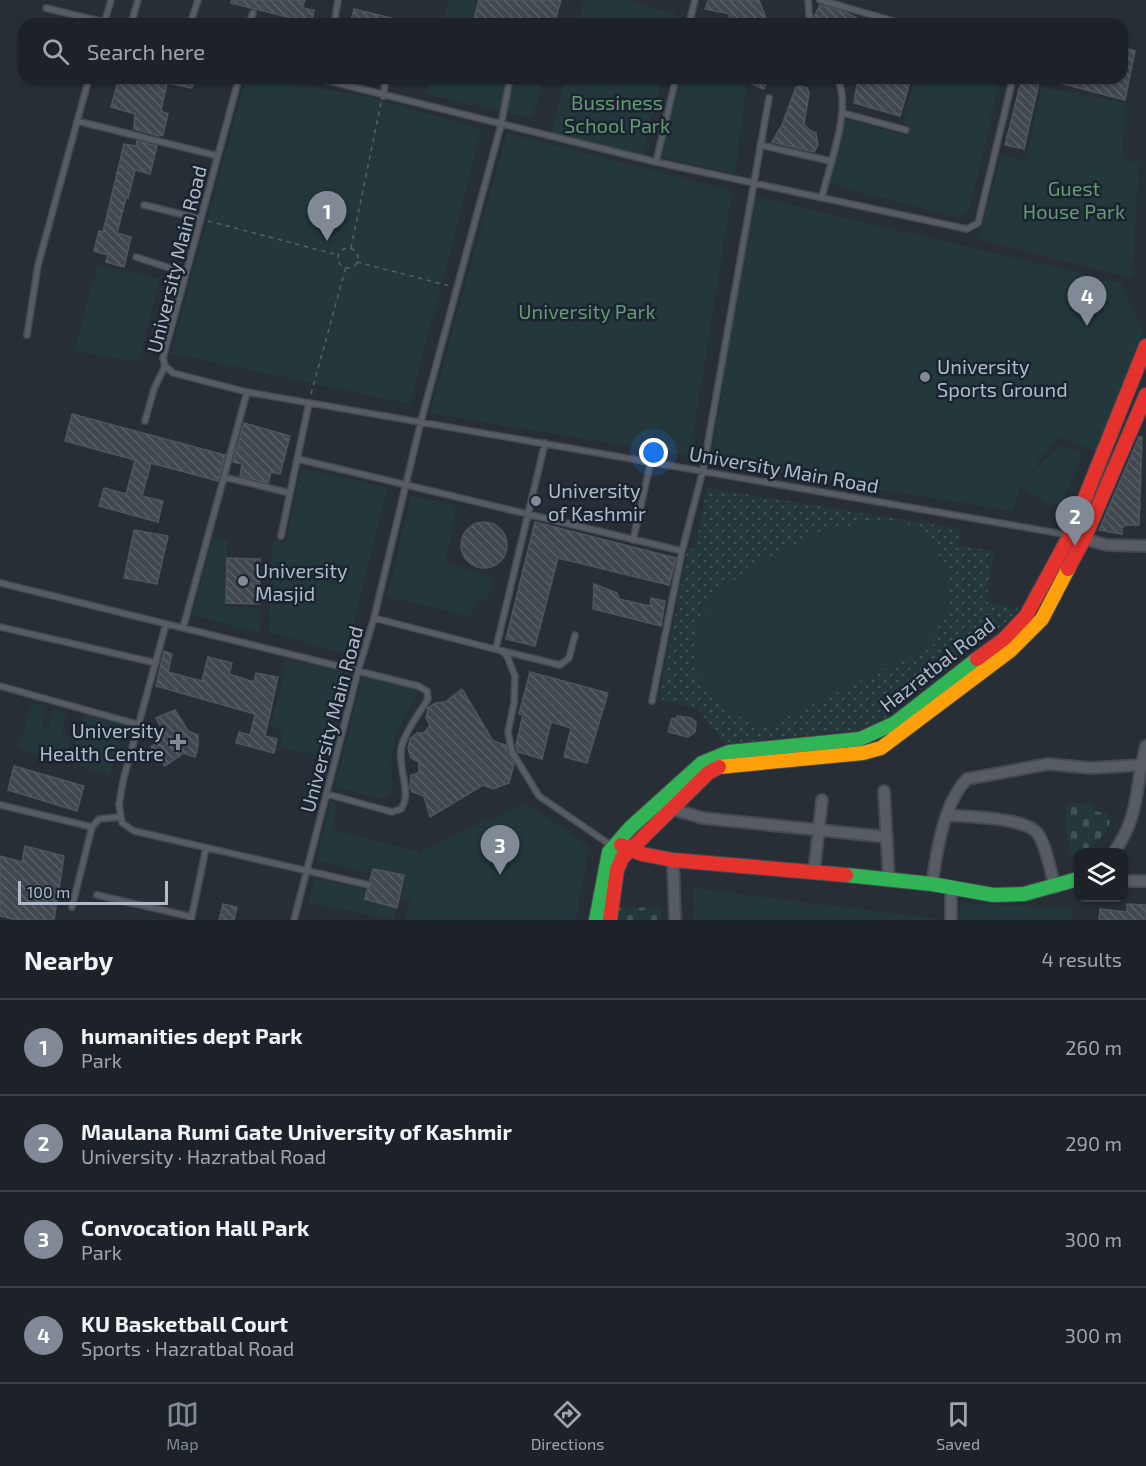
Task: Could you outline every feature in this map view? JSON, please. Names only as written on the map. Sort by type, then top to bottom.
[{"type":"main road","name":"Hazratbal Road","points":[[610,920],[617,870],[629,850],[708,773],[719,767],[863,753],[881,748],[1010,651],[1033,629],[1049,606],[1077,537],[1146,346]]},
{"type":"main road","name":"Hazratbal Road","points":[[596,920],[604,867],[615,844],[702,763],[714,756],[729,752],[860,739],[895,723],[1012,631],[1026,616],[1077,537],[1146,395]]},
{"type":"main road","points":[[615,844],[629,850],[673,860],[814,872],[951,889],[1010,894],[1070,883]]},
{"type":"street","points":[[1077,537],[1107,545],[1146,546]]},
{"type":"street","points":[[1117,848],[1127,834],[1135,813],[1146,746]]},
{"type":"street","points":[[932,885],[937,853],[948,815],[964,782],[972,777],[1017,772],[1048,764],[1091,768],[1143,762]]},
{"type":"street","points":[[884,790],[889,880]]},
{"type":"street","points":[[814,872],[822,800]]},
{"type":"street","points":[[671,809],[703,818],[887,837]]},
{"type":"street","points":[[948,815],[995,819],[1032,828],[1070,883]]},
{"type":"street","points":[[673,860],[675,920]]},
{"type":"street","points":[[1128,881],[1146,881]]},
{"type":"street","points":[[951,889],[951,920]]},
{"type":"lane","points":[[106,18],[111,0]]},
{"type":"lane","points":[[133,18],[138,0]]},
{"type":"lane","points":[[192,18],[198,0]]},
{"type":"lane","points":[[690,18],[695,0]]},
{"type":"lane","points":[[808,0],[810,18]]},
{"type":"lane","points":[[820,0],[883,18]]},
{"type":"lane","points":[[335,18],[339,1]]},
{"type":"lane","points":[[46,8],[85,18]]},
{"type":"lane","points":[[251,18],[253,13]]},
{"type":"lane","points":[[27,335],[38,265],[86,84]]},
{"type":"lane","name":"University Main Road","points":[[237,84],[163,358],[165,366],[180,376],[247,392],[1077,537]]},
{"type":"lane","points":[[341,84],[656,162],[967,229],[975,226],[1011,84]]},
{"type":"lane","points":[[383,96],[385,84]]},
{"type":"lane","name":"University Main Road","points":[[294,920],[358,671],[374,618],[421,421],[501,125],[509,84]]},
{"type":"lane","points":[[656,162],[675,84]]},
{"type":"lane","points":[[822,197],[843,113],[843,92],[840,84]]},
{"type":"lane","points":[[652,701],[682,551],[703,470],[769,98]]},
{"type":"lane","points":[[843,113],[906,130]]},
{"type":"lane","points":[[77,121],[218,156]]},
{"type":"lane","points":[[760,145],[830,161]]},
{"type":"lane","points":[[144,205],[201,219]]},
{"type":"lane","points":[[135,257],[185,273]]},
{"type":"lane","points":[[145,420],[154,389],[165,366]]},
{"type":"lane","points":[[183,628],[247,392]]},
{"type":"lane","points":[[281,536],[309,403]]},
{"type":"lane","points":[[499,649],[545,443]]},
{"type":"lane","points":[[298,459],[682,551]]},
{"type":"lane","points":[[633,540],[651,461]]},
{"type":"lane","points":[[224,477],[290,494]]},
{"type":"lane","points":[[0,583],[418,686],[429,694],[401,746],[399,765],[405,802],[401,809],[392,812],[327,794]]},
{"type":"lane","points":[[374,618],[560,664],[569,658],[575,635]]},
{"type":"lane","points":[[166,624],[123,781],[120,817],[122,824],[134,831],[369,885]]},
{"type":"lane","points":[[0,627],[156,663]]},
{"type":"lane","points":[[499,649],[507,656],[515,676],[514,703],[508,732],[512,752],[539,796],[615,844]]},
{"type":"lane","points":[[0,687],[140,725]]},
{"type":"lane","points":[[0,805],[92,827]]},
{"type":"lane","points":[[72,907],[92,827],[99,819],[120,817]]},
{"type":"lane","points":[[97,895],[191,919],[206,848]]},
{"type":"path","points":[[351,248],[383,96]]},
{"type":"path","points":[[201,219],[338,255]]},
{"type":"path","points":[[338,255],[342,250],[351,248],[357,252],[357,262]]},
{"type":"path","points":[[338,255],[340,264],[346,267]]},
{"type":"path","points":[[346,267],[357,262],[458,288]]},
{"type":"path","points":[[309,403],[346,267]]},
{"type":"green space","points":[[448,0],[479,0],[474,18],[444,18]]},
{"type":"green space","points":[[584,0],[627,0],[677,14],[676,18],[580,18]]},
{"type":"green space","points":[[244,84],[296,84],[369,97],[482,129],[410,404],[171,353]]},
{"type":"green space","points":[[430,84],[542,84],[532,118],[427,94]]},
{"type":"green space","name":"Bussiness School Park","points":[[564,84],[661,84],[643,155],[552,133]]},
{"type":"green space","points":[[679,84],[747,84],[735,174],[661,157]]},
{"type":"green space","points":[[913,84],[999,84],[970,208],[959,218],[828,183],[844,119],[909,136],[910,125],[903,123]]},
{"type":"green space","name":"Guest House Park","points":[[1041,87],[1125,103],[1123,159],[1139,163],[1132,278],[978,239],[1001,156],[1027,160]]},
{"type":"green space","name":"University Park","points":[[507,133],[732,191],[690,456],[430,413]]},
{"type":"green space","name":"University Sports Ground","points":[[753,196],[1121,283],[1143,332],[1096,451],[1059,437],[1024,479],[1061,445],[1083,453],[1062,503],[1049,505],[1019,487],[1013,511],[716,463],[712,451]]},
{"type":"green space","points":[[98,265],[160,279],[139,362],[74,351]]},
{"type":"green space","points":[[301,468],[388,488],[345,654],[269,632],[273,540],[286,542]]},
{"type":"green space","points":[[707,488],[961,529],[959,546],[994,551],[986,602],[1019,609],[1009,620],[885,718],[857,730],[725,744],[697,708],[659,699],[688,548],[695,549]]},
{"type":"green space","points":[[411,496],[456,506],[446,562],[494,578],[487,602],[477,599],[471,616],[387,597]]},
{"type":"green space","points":[[863,520],[917,526],[937,553],[949,579],[950,592],[948,606],[931,637],[933,646],[756,732],[747,721],[717,700],[705,687],[698,674],[694,660],[694,646],[701,618],[714,588],[746,575],[746,568],[829,528],[835,533]]},
{"type":"green space","points":[[213,537],[228,541],[224,606],[261,609],[260,633],[192,615]]},
{"type":"green space","points":[[287,659],[342,672],[322,756],[280,747],[282,732],[271,726]]},
{"type":"green space","points":[[363,674],[419,690],[396,733],[391,762],[393,790],[381,799],[335,787]]},
{"type":"green space","points":[[32,704],[46,706],[41,728],[49,730],[53,710],[66,713],[61,735],[70,738],[64,762],[18,749]]},
{"type":"green space","points":[[84,713],[124,724],[110,776],[70,762]]},
{"type":"green space","points":[[330,802],[337,803],[332,829],[419,852],[416,874],[422,850],[526,803],[589,847],[576,920],[406,920],[410,900],[402,898],[403,875],[373,869],[372,873],[317,860]]},
{"type":"green space","points":[[1066,803],[1094,804],[1094,811],[1107,813],[1110,822],[1094,844],[1087,848],[1074,848],[1074,853],[1070,854]]},
{"type":"green space","points":[[315,878],[367,890],[365,899],[397,908],[393,920],[308,902]]},
{"type":"green space","points":[[694,888],[938,919],[938,920],[693,920]]},
{"type":"green space","points":[[960,903],[1072,909],[1072,920],[959,920]]},
{"type":"green space","points":[[619,907],[661,908],[662,920],[617,920]]},
{"type":"building","points":[[232,0],[305,0],[302,8],[314,10],[313,18],[292,18],[231,3]]},
{"type":"building","points":[[479,0],[561,0],[556,18],[474,18]]},
{"type":"building","points":[[708,0],[759,0],[766,18],[729,18],[730,14],[705,9]]},
{"type":"building","points":[[820,5],[856,18],[814,18]]},
{"type":"building","points":[[354,9],[392,18],[352,18]]},
{"type":"building","points":[[1128,49],[1135,51],[1125,100],[1064,84],[1128,84]]},
{"type":"building","points":[[117,84],[167,84],[161,111],[168,114],[163,135],[134,129],[135,114],[111,107]]},
{"type":"building","points":[[172,84],[193,84],[192,88]]},
{"type":"building","points":[[752,84],[766,84],[764,89]]},
{"type":"building","points":[[857,84],[909,84],[900,116],[854,103]]},
{"type":"building","points":[[1020,84],[1039,84],[1024,149],[1005,145]]},
{"type":"building","points":[[796,87],[807,88],[809,93],[804,124],[816,133],[818,145],[814,152],[772,142],[782,125]]},
{"type":"building","points":[[137,141],[157,146],[150,174],[135,170],[128,198],[126,198],[117,233],[131,237],[124,267],[106,262],[108,255],[94,251],[99,231],[103,232],[124,144],[136,146]]},
{"type":"building","points":[[72,414],[225,455],[218,481],[151,463],[142,496],[163,501],[158,522],[99,506],[104,488],[126,494],[135,460],[65,441]]},
{"type":"building","points":[[244,423],[290,436],[280,474],[271,472],[268,483],[240,476],[242,464],[233,462]]},
{"type":"building","points":[[1139,437],[1142,437],[1139,525],[1126,525],[1122,528],[1122,534],[1099,530]]},
{"type":"building","points":[[484,522],[493,523],[500,529],[506,536],[506,554],[500,561],[493,567],[484,568],[475,567],[468,561],[462,554],[461,545],[462,536],[468,529],[475,523]]},
{"type":"building","points":[[535,522],[676,558],[669,585],[558,558],[535,646],[506,639]]},
{"type":"building","points":[[134,530],[168,536],[157,584],[124,578]]},
{"type":"building","name":"University Masjid","points":[[227,558],[260,559],[259,604],[226,603]]},
{"type":"building","points":[[594,584],[617,593],[619,599],[650,606],[651,598],[665,601],[661,626],[593,609]]},
{"type":"building","points":[[164,651],[172,654],[168,672],[202,681],[208,657],[232,663],[229,674],[254,682],[256,673],[278,677],[265,736],[277,739],[274,753],[236,743],[239,732],[250,735],[255,714],[156,686]]},
{"type":"building","points":[[530,672],[608,693],[587,763],[564,757],[571,728],[551,722],[542,759],[518,752],[516,745],[523,715],[519,714]]},
{"type":"building","points":[[462,689],[493,741],[506,745],[514,764],[509,783],[493,789],[483,785],[430,817],[424,796],[412,792],[410,787],[411,775],[419,773],[419,762],[411,758],[408,749],[410,739],[417,733],[424,733],[430,725],[426,718],[428,708],[435,703],[445,702]]},
{"type":"building","name":"University Health Centre","points":[[175,710],[188,731],[198,735],[198,747],[195,757],[184,753],[165,766],[151,747],[165,736],[156,718]]},
{"type":"building","points":[[677,716],[691,718],[696,722],[695,732],[688,737],[668,732],[672,718],[677,719]]},
{"type":"building","points":[[14,766],[84,786],[77,811],[8,790]]},
{"type":"building","points":[[25,846],[64,856],[54,920],[17,920],[0,916],[0,856],[22,862]]},
{"type":"building","points":[[373,869],[404,875],[397,908],[365,899],[367,890],[374,887],[370,880]]},
{"type":"building","points":[[223,904],[237,907],[234,920],[219,920]]},
{"type":"building","points":[[1127,904],[1146,905],[1146,920],[1099,920],[1100,909],[1127,912]]},
{"type":"traffic: fast","points":[[596,920],[609,852],[630,828],[702,763],[729,752],[860,739],[895,723],[977,659]]},
{"type":"traffic: fast","points":[[846,875],[932,884],[993,895],[1024,894],[1074,880]]},
{"type":"traffic: slow","points":[[719,767],[863,753],[881,748],[1010,651],[1042,619],[1068,569]]},
{"type":"traffic: jam","points":[[977,659],[1004,639],[1026,616],[1070,535],[1146,346]]},
{"type":"traffic: jam","points":[[1068,569],[1084,539],[1146,395]]},
{"type":"traffic: jam","points":[[610,920],[617,870],[622,858],[708,773],[719,767]]},
{"type":"traffic: jam","points":[[621,845],[642,854],[673,860],[846,875]]},
{"type":"place","name":"humanities dept Park","points":[[327,241]]},
{"type":"place","name":"KU Basketball Court","points":[[1087,326]]},
{"type":"place","name":"University Sports Ground","points":[[925,377]]},
{"type":"place","name":"University of Kashmir","points":[[536,501]]},
{"type":"place","name":"Maulana Rumi Gate University of Kashmir","points":[[1075,546]]},
{"type":"place","name":"University Masjid","points":[[243,581]]},
{"type":"place","name":"University Health Centre","points":[[178,742]]},
{"type":"place","name":"Convocation Hall Park","points":[[500,875]]}]
